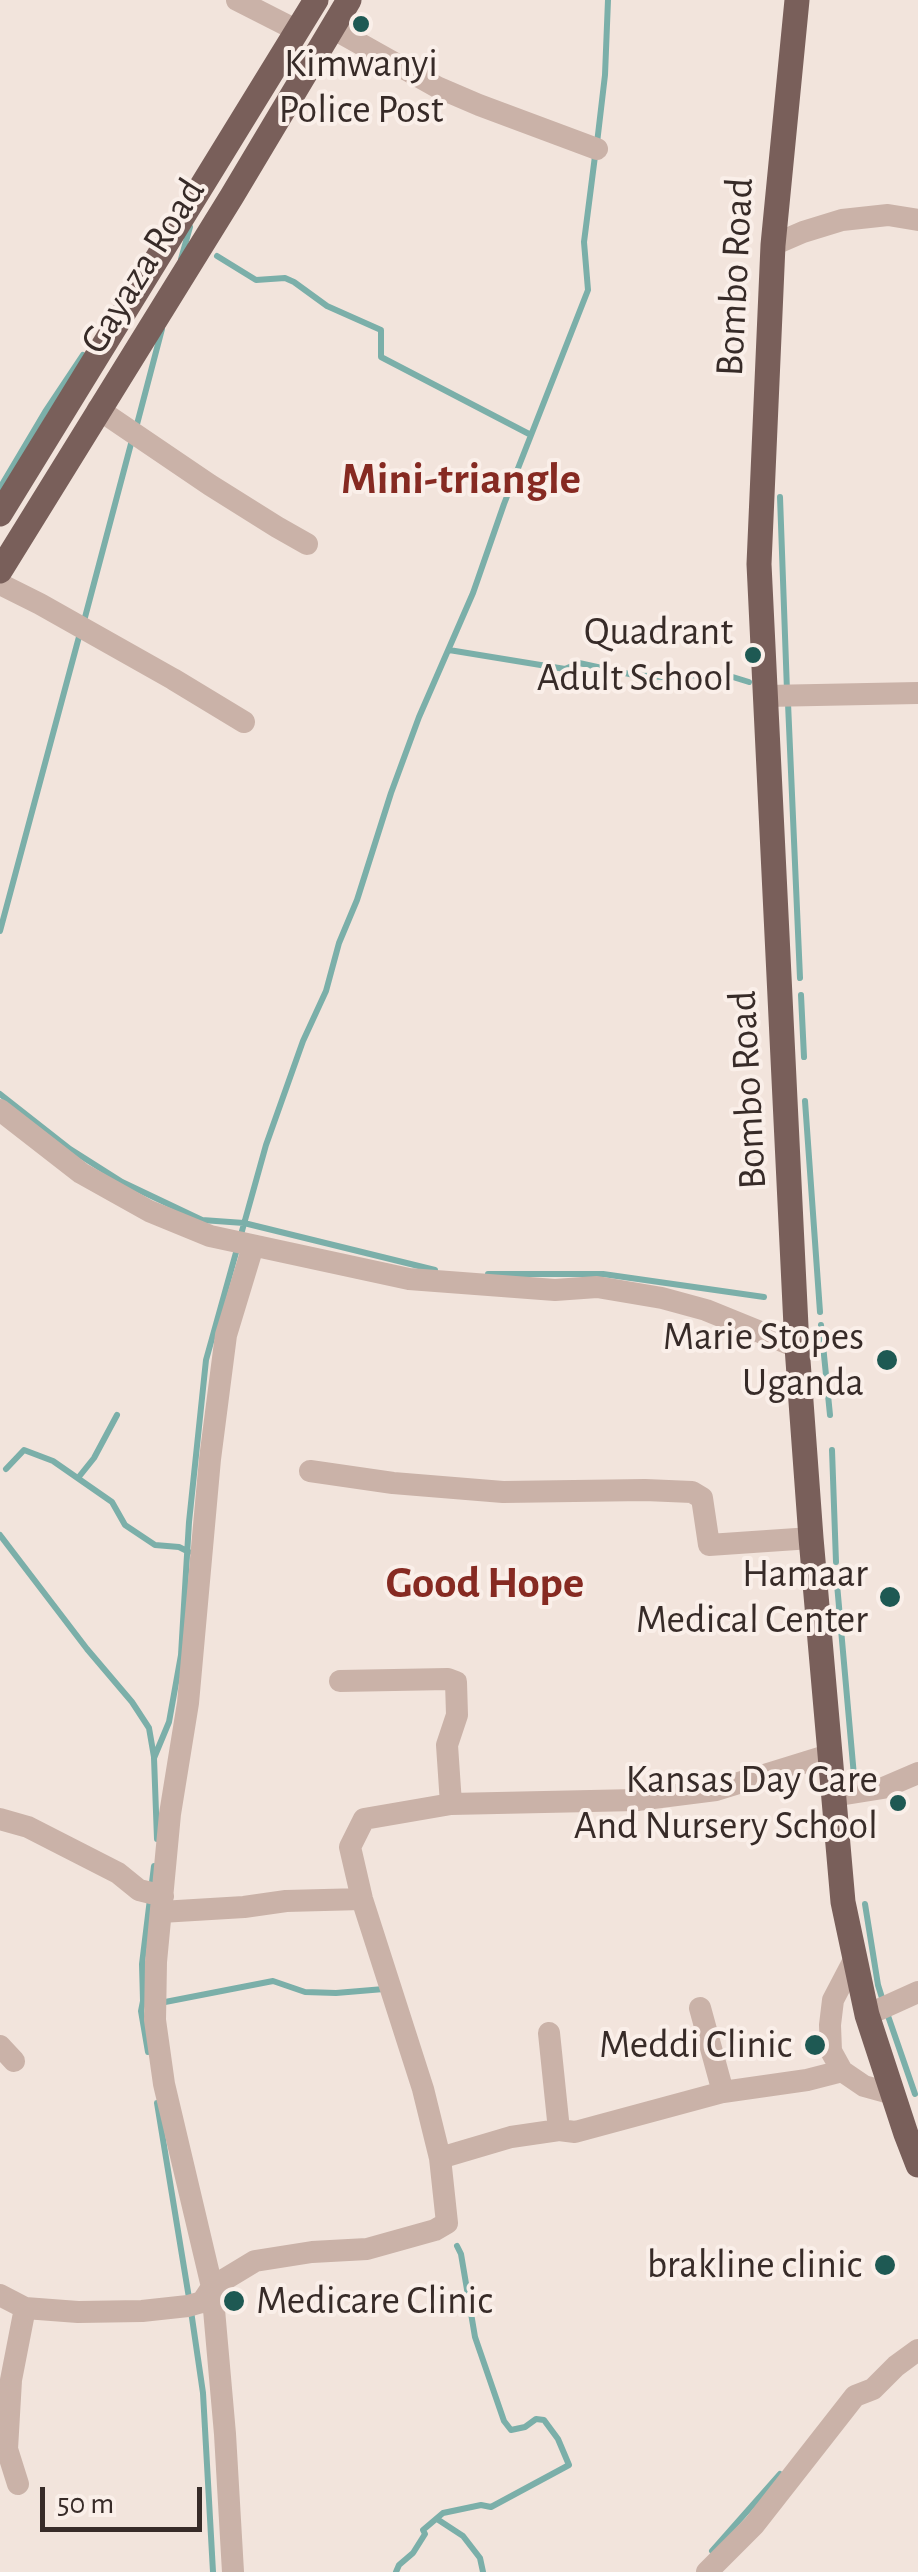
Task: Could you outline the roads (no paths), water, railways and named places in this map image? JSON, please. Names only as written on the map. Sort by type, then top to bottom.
[{"type":"main road","name":"Gayaza Road","points":[[0,514],[316,0]]},
{"type":"main road","name":"Gayaza Road","points":[[0,571],[349,0]]},
{"type":"main road","name":"Bombo Road","points":[[797,0],[773,245],[758,564],[797,1347],[842,1902],[868,2015],[918,2164]]},
{"type":"street","points":[[236,0],[298,30]]},
{"type":"street","points":[[332,28],[437,87],[597,149]]},
{"type":"street","points":[[773,245],[842,220],[888,215],[918,220]]},
{"type":"street","points":[[98,408],[307,544]]},
{"type":"street","points":[[0,584],[244,722]]},
{"type":"street","points":[[766,696],[918,693]]},
{"type":"street","points":[[0,1110],[81,1173],[149,1211],[210,1236],[409,1279],[555,1290],[597,1288],[662,1298],[706,1310],[797,1347]]},
{"type":"street","points":[[233,2572],[225,2434],[155,2020],[156,1898],[188,1704],[210,1459],[240,1242]]},
{"type":"street","points":[[310,1471],[503,1492],[692,1492],[702,1498],[709,1545],[811,1538]]},
{"type":"street","points":[[340,1681],[456,1682],[457,1714],[447,1744],[451,1804]]},
{"type":"street","points":[[0,2295],[25,2308],[126,2311],[200,2298],[254,2262],[312,2252],[367,2249],[448,2223],[440,2158],[423,2089],[362,1899],[350,1847],[364,1819],[451,1804],[600,1802],[696,1793],[830,1755]]},
{"type":"street","points":[[833,1796],[883,1788],[918,1773]]},
{"type":"street","points":[[4,1824],[28,1827],[118,1873],[156,1898],[244,1907],[286,1901],[362,1899]]},
{"type":"street","points":[[855,1958],[833,2000],[831,2051],[842,2071],[864,2086],[893,2094]]},
{"type":"street","points":[[868,2015],[918,1992]]},
{"type":"street","points":[[700,2008],[723,2092]]},
{"type":"street","points":[[549,2033],[560,2130]]},
{"type":"street","points":[[440,2158],[511,2137],[560,2130],[575,2132],[723,2092],[842,2071]]},
{"type":"street","points":[[18,2484],[7,2449],[11,2380],[25,2308]]},
{"type":"street","points":[[707,2572],[754,2524],[855,2396],[873,2389],[918,2350]]},
{"type":"waterway","points":[[597,143],[608,0]]},
{"type":"waterway","points":[[157,1839],[154,1758],[169,1722],[181,1655],[189,1522],[206,1360],[266,1145],[303,1041],[326,991],[391,793],[473,593],[588,290],[584,242],[595,156]]},
{"type":"waterway","points":[[181,259],[190,227]]},
{"type":"waterway","points":[[217,256],[256,280],[285,278],[294,282],[327,306],[381,330],[381,357],[531,435]]},
{"type":"waterway","points":[[136,428],[162,329]]},
{"type":"waterway","points":[[0,488],[83,355]]},
{"type":"waterway","points":[[84,621],[132,440]]},
{"type":"waterway","points":[[780,497],[787,691]]},
{"type":"waterway","points":[[0,931],[80,633]]},
{"type":"waterway","points":[[449,650],[565,669],[579,663],[634,675],[723,674],[749,682]]},
{"type":"waterway","points":[[788,703],[800,978]]},
{"type":"waterway","points":[[801,995],[804,1057]]},
{"type":"waterway","points":[[0,1094],[70,1149],[122,1182],[202,1220],[244,1223],[435,1270]]},
{"type":"waterway","points":[[805,1101],[820,1312]]},
{"type":"waterway","points":[[488,1274],[603,1274],[764,1297]]},
{"type":"waterway","points":[[821,1325],[830,1415]]},
{"type":"waterway","points":[[78,1478],[94,1458],[117,1415]]},
{"type":"waterway","points":[[6,1469],[24,1450],[53,1461],[112,1502],[125,1525],[155,1545],[189,1552]]},
{"type":"waterway","points":[[832,1450],[836,1562]]},
{"type":"waterway","points":[[0,1535],[132,1702],[149,1728],[154,1757]]},
{"type":"waterway","points":[[837,1584],[854,1776]]},
{"type":"waterway","points":[[148,2052],[141,2011],[142,1964],[154,1866]]},
{"type":"waterway","points":[[865,1904],[883,2001]]},
{"type":"waterway","points":[[160,2003],[273,1981],[305,1992],[384,1989]]},
{"type":"waterway","points":[[887,2013],[915,2094]]},
{"type":"waterway","points":[[157,2103],[189,2298]]},
{"type":"waterway","points":[[396,2572],[413,2553],[425,2534],[423,2530],[443,2513],[481,2505],[491,2507],[569,2465],[558,2439],[544,2420],[536,2419],[511,2430],[504,2421],[475,2337],[457,2246]]},
{"type":"waterway","points":[[191,2311],[203,2393],[213,2572]]},
{"type":"waterway","points":[[712,2551],[780,2474]]},
{"type":"waterway","points":[[437,2519],[463,2536],[480,2558],[483,2572]]},
{"type":"place","name":"Kimwanyi Police Post","points":[[361,24]]},
{"type":"place","name":"Quadrant Adult School","points":[[753,655]]},
{"type":"place","name":"Marie Stopes Uganda","points":[[887,1360]]},
{"type":"place","name":"Hamaar Medical Center","points":[[890,1597]]},
{"type":"place","name":"Kansas Day Care And Nursery School","points":[[898,1803]]},
{"type":"place","name":"Meddi Clinic","points":[[815,2045]]},
{"type":"place","name":"brakline clinic","points":[[885,2265]]},
{"type":"place","name":"Medicare Clinic","points":[[234,2301]]},
{"type":"district","name":"Mini-triangle","points":[[461,479]]},
{"type":"district","name":"Good Hope","points":[[485,1583]]}]
